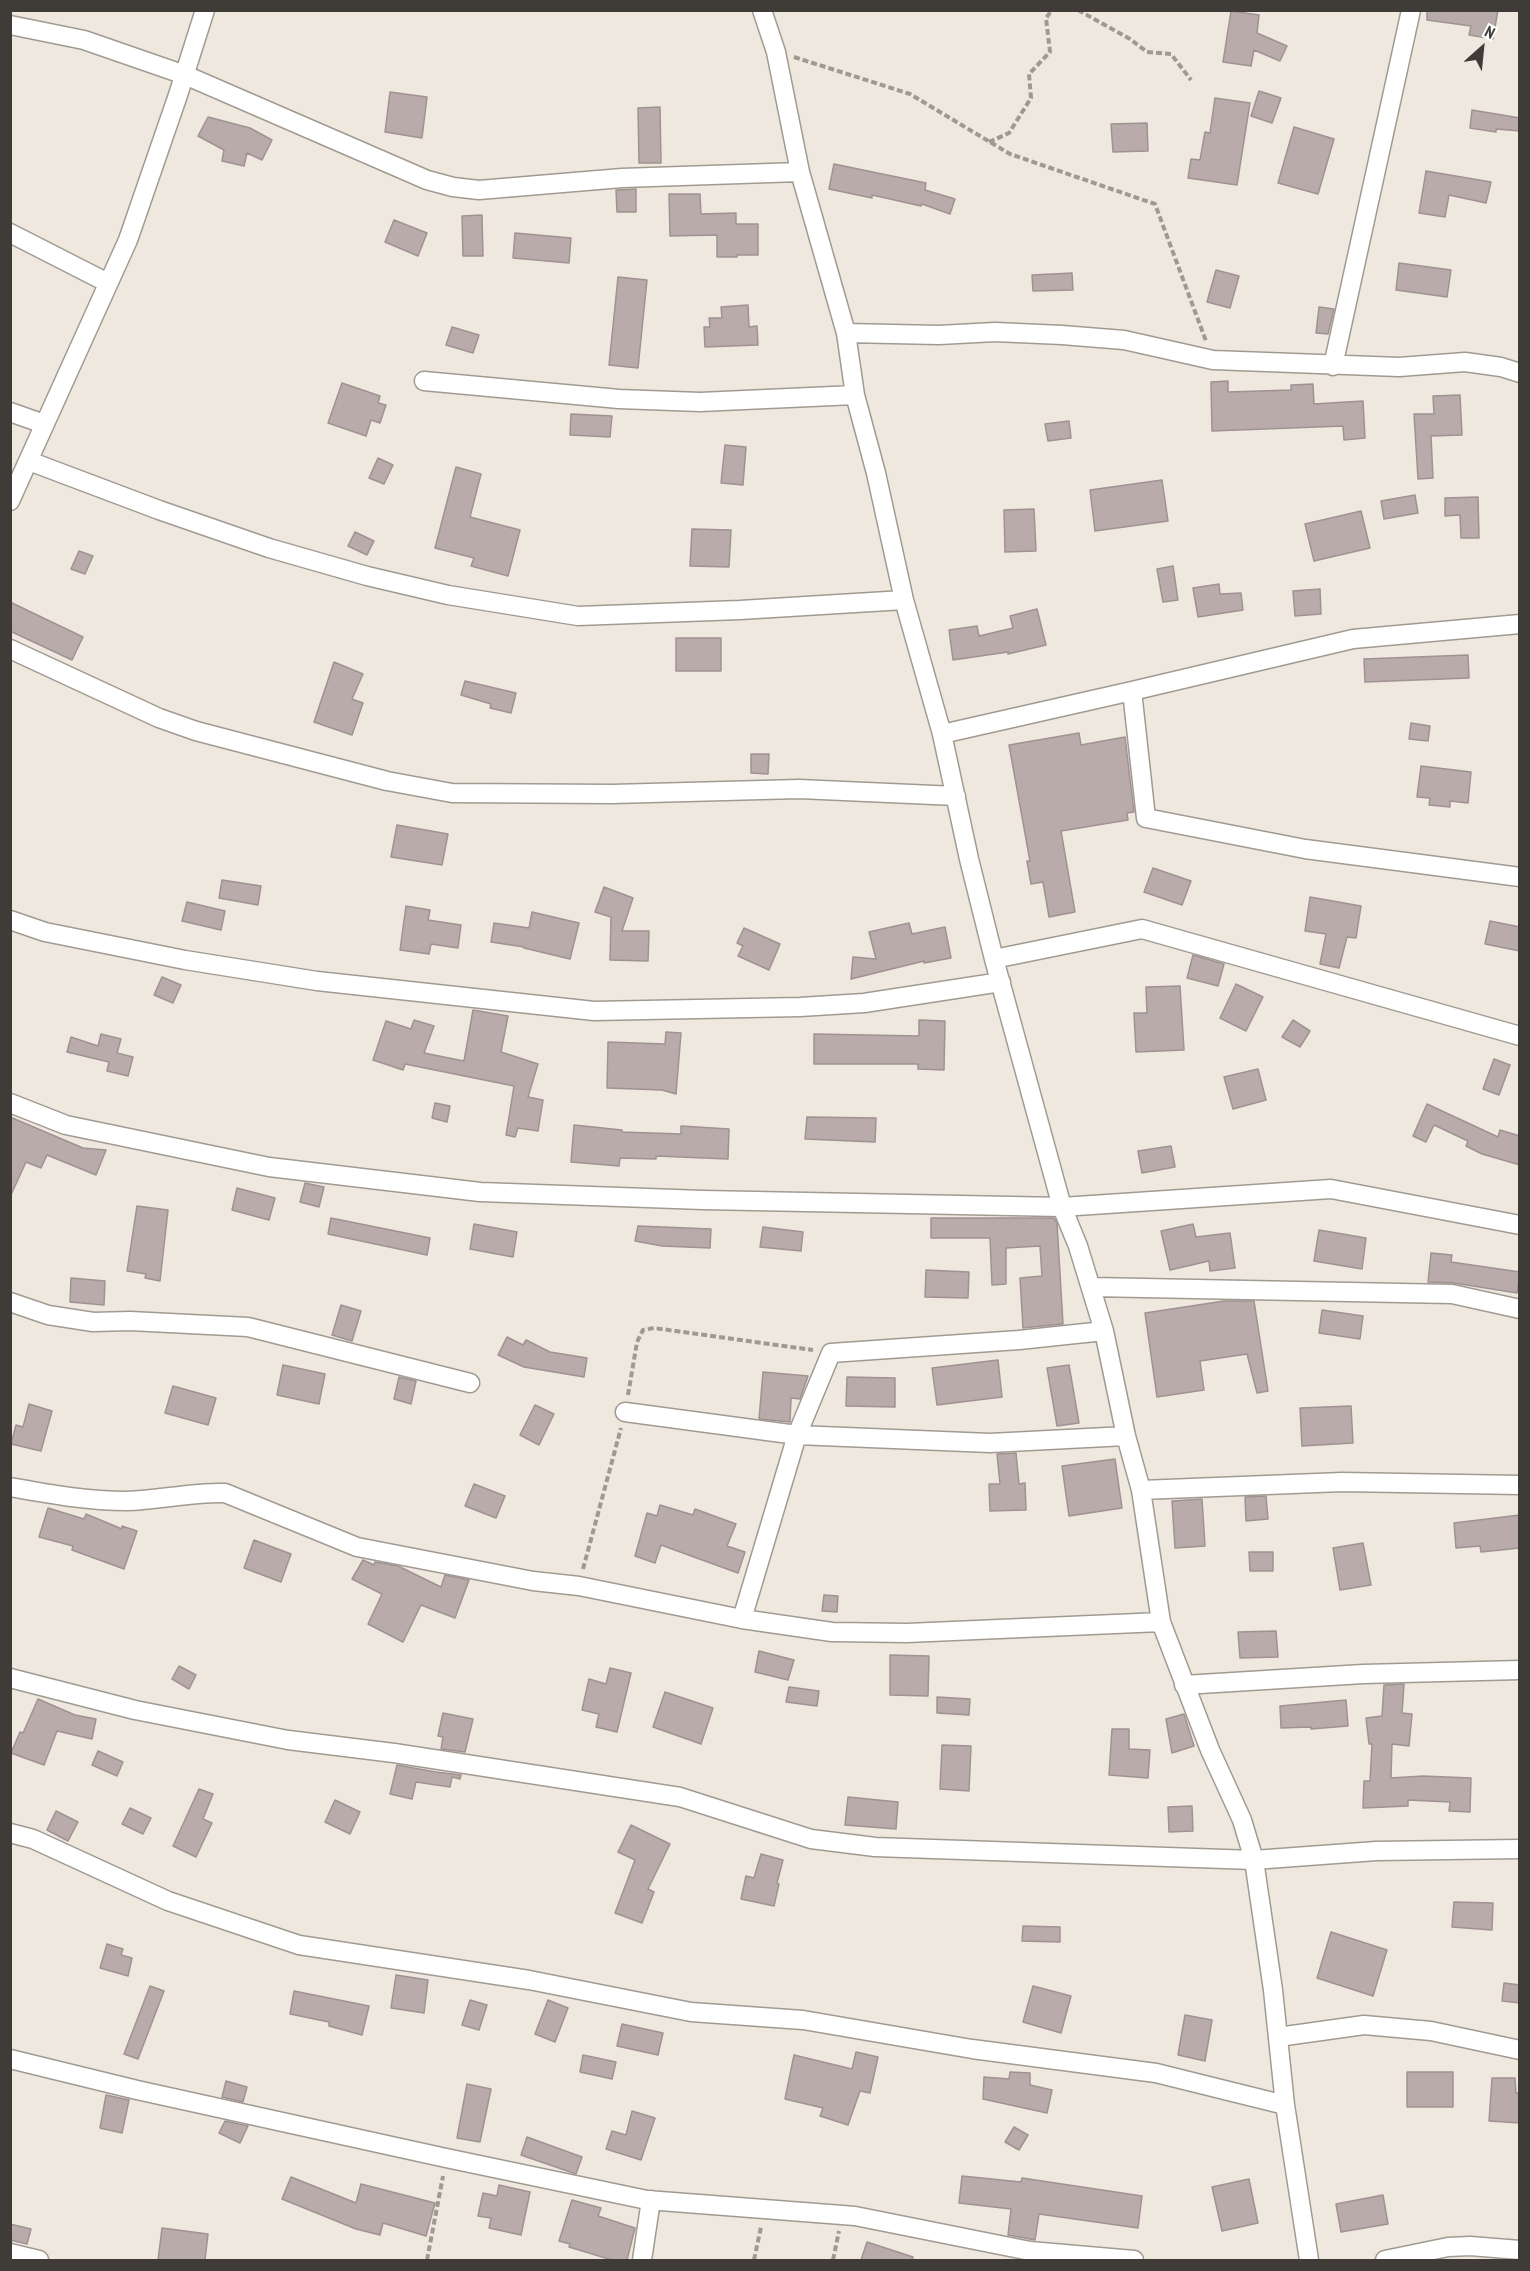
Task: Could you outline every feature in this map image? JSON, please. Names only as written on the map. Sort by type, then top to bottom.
[{"type":"street","points":[[10,501],[128,240],[205,10]]},
{"type":"street","points":[[762,10],[776,52],[800,172],[846,333],[855,395],[876,473],[904,600],[942,734],[994,959],[1062,1207],[1092,1287],[1104,1331],[1126,1436],[1141,1490],[1161,1622],[1210,1750],[1242,1820],[1254,1860],[1273,1990],[1285,2104],[1309,2260]]},
{"type":"street","points":[[1333,366],[1411,10]]},
{"type":"street","points":[[10,25],[84,40],[185,75],[427,180],[453,187],[479,190],[622,178],[800,172]]},
{"type":"street","points":[[10,233],[108,283]]},
{"type":"street","points":[[846,333],[939,335],[995,332],[1072,336],[1124,340],[1213,360],[1399,367],[1465,362],[1501,367],[1520,373]]},
{"type":"street","points":[[424,381],[620,399],[700,402],[855,395]]},
{"type":"street","points":[[10,412],[44,424]]},
{"type":"street","points":[[29,461],[269,548],[367,576],[460,597],[578,616],[740,610],[904,600]]},
{"type":"street","points":[[942,734],[1353,639],[1520,624]]},
{"type":"street","points":[[10,649],[148,713],[196,731],[387,781],[452,793],[612,794],[799,789],[956,796]]},
{"type":"street","points":[[1132,691],[1146,818],[1305,849],[1520,877]]},
{"type":"street","points":[[10,920],[45,932],[185,960],[317,981],[594,1011],[800,1007],[864,1003],[1001,982]]},
{"type":"street","points":[[994,959],[1142,928],[1520,1036]]},
{"type":"street","points":[[10,1103],[66,1125],[269,1167],[480,1192],[715,1200],[1062,1207],[1331,1189],[1520,1225]]},
{"type":"street","points":[[1092,1287],[1452,1294],[1520,1309]]},
{"type":"street","points":[[10,1302],[48,1315],[93,1322],[130,1321],[248,1327],[470,1383]]},
{"type":"street","points":[[742,1619],[797,1435],[831,1353],[1019,1340],[1104,1331]]},
{"type":"street","points":[[625,1412],[797,1435],[990,1443],[1126,1436]]},
{"type":"street","points":[[1141,1490],[1342,1482],[1520,1485]]},
{"type":"street","points":[[10,1487],[75,1499],[117,1500],[225,1493],[357,1547],[533,1581],[579,1586],[742,1619],[832,1632],[908,1634],[1161,1622]]},
{"type":"street","points":[[1184,1685],[1363,1674],[1520,1670]]},
{"type":"street","points":[[10,1678],[135,1710],[288,1740],[394,1753],[680,1797],[811,1839],[875,1847],[1254,1860],[1376,1851],[1520,1850]]},
{"type":"street","points":[[10,1833],[33,1839],[168,1901],[299,1945],[529,1980],[691,2012],[803,2020],[972,2049],[1156,2073],[1285,2104]]},
{"type":"street","points":[[1278,2037],[1364,2025],[1431,2031],[1520,2050]]},
{"type":"street","points":[[10,2059],[137,2090],[446,2158],[651,2200],[843,2215],[1030,2251],[1134,2260]]},
{"type":"street","points":[[642,2260],[651,2200]]},
{"type":"street","points":[[1385,2260],[1520,2250]]},
{"type":"street","points":[[10,2253],[39,2260]]},
{"type":"path","points":[[989,142],[1009,133],[1031,98],[1029,74],[1050,52],[1046,18],[1052,10]]},
{"type":"path","points":[[1078,10],[1131,39],[1147,52],[1171,54],[1191,80]]},
{"type":"path","points":[[776,52],[910,94],[1010,154],[1155,204],[1213,360]]},
{"type":"path","points":[[579,1586],[625,1412],[637,1342],[643,1330],[654,1328],[831,1353]]},
{"type":"path","points":[[427,2260],[446,2158]]},
{"type":"path","points":[[754,2260],[764,2209]]},
{"type":"path","points":[[833,2260],[843,2215]]},
{"type":"building","points":[[1427,10],[1498,10],[1493,39],[1469,35],[1471,26],[1427,20]]},
{"type":"building","points":[[1231,11],[1259,15],[1257,33],[1287,46],[1280,61],[1254,50],[1251,66],[1223,62]]},
{"type":"building","points":[[1259,91],[1281,98],[1272,123],[1251,116]]},
{"type":"building","points":[[390,92],[427,97],[422,138],[385,132]]},
{"type":"building","points":[[1215,98],[1250,103],[1237,185],[1188,178],[1191,159],[1200,160],[1205,132],[1210,133]]},
{"type":"building","points":[[660,107],[661,163],[639,163],[638,108]]},
{"type":"building","points":[[1472,110],[1520,118],[1520,131],[1496,129],[1496,132],[1470,128]]},
{"type":"building","points":[[208,117],[250,128],[272,140],[262,160],[247,153],[244,166],[222,161],[224,150],[198,136]]},
{"type":"building","points":[[1147,123],[1148,151],[1113,152],[1111,124]]},
{"type":"building","points":[[1294,127],[1334,139],[1318,194],[1278,183]]},
{"type":"building","points":[[834,164],[926,183],[925,190],[955,199],[950,214],[922,204],[921,206],[872,195],[872,198],[829,189]]},
{"type":"building","points":[[1426,171],[1491,182],[1486,203],[1449,195],[1445,217],[1419,213]]},
{"type":"building","points":[[636,189],[636,212],[617,212],[616,190]]},
{"type":"building","points":[[669,194],[700,194],[701,214],[736,213],[736,224],[758,224],[758,255],[717,257],[717,235],[670,236]]},
{"type":"building","points":[[482,215],[483,256],[463,256],[462,216]]},
{"type":"building","points":[[394,220],[427,233],[418,256],[385,242]]},
{"type":"building","points":[[515,233],[571,238],[569,263],[513,258]]},
{"type":"building","points":[[1399,263],[1451,270],[1447,297],[1396,290]]},
{"type":"building","points":[[1216,270],[1239,276],[1230,308],[1207,302]]},
{"type":"building","points":[[1072,273],[1073,290],[1033,291],[1032,275]]},
{"type":"building","points":[[618,277],[647,280],[638,368],[609,365]]},
{"type":"building","points":[[748,305],[749,327],[757,326],[758,345],[705,347],[704,327],[710,327],[709,318],[722,318],[721,307]]},
{"type":"building","points":[[1319,307],[1334,309],[1328,334],[1316,333]]},
{"type":"building","points":[[452,327],[479,335],[473,353],[446,345]]},
{"type":"building","points":[[1228,381],[1228,392],[1291,390],[1291,385],[1313,384],[1314,404],[1363,401],[1365,438],[1344,440],[1343,426],[1212,431],[1211,382]]},
{"type":"building","points":[[342,383],[380,396],[378,403],[386,405],[380,423],[371,420],[366,436],[328,423]]},
{"type":"building","points":[[1460,395],[1462,435],[1431,436],[1433,478],[1418,479],[1414,414],[1434,414],[1433,396]]},
{"type":"building","points":[[571,414],[612,416],[610,437],[570,435]]},
{"type":"building","points":[[1069,421],[1071,438],[1048,441],[1045,424]]},
{"type":"building","points":[[725,445],[746,447],[743,485],[721,483]]},
{"type":"building","points":[[378,458],[393,465],[384,484],[369,478]]},
{"type":"building","points":[[456,467],[481,474],[470,517],[520,530],[508,576],[471,566],[474,558],[435,548]]},
{"type":"building","points":[[1162,480],[1168,521],[1095,531],[1090,490]]},
{"type":"building","points":[[1415,495],[1418,513],[1384,519],[1381,501]]},
{"type":"building","points":[[1478,497],[1479,538],[1461,538],[1460,515],[1445,516],[1445,498]]},
{"type":"building","points":[[1034,509],[1036,551],[1005,552],[1004,510]]},
{"type":"building","points":[[1361,511],[1370,548],[1314,561],[1305,524]]},
{"type":"building","points":[[692,529],[731,530],[729,567],[690,566]]},
{"type":"building","points":[[355,532],[374,541],[367,555],[348,546]]},
{"type":"building","points":[[79,551],[93,556],[85,574],[71,569]]},
{"type":"building","points":[[1173,566],[1178,600],[1163,602],[1157,569]]},
{"type":"building","points":[[1219,584],[1220,594],[1241,593],[1243,610],[1198,617],[1193,588]]},
{"type":"building","points":[[1320,589],[1321,614],[1295,616],[1293,591]]},
{"type":"building","points":[[10,602],[83,637],[72,660],[10,631]]},
{"type":"building","points":[[1037,609],[1046,645],[1008,654],[1008,652],[953,660],[949,630],[977,626],[979,636],[1013,628],[1010,616]]},
{"type":"building","points":[[676,638],[721,638],[721,671],[676,671]]},
{"type":"building","points":[[1468,655],[1469,678],[1365,682],[1364,659]]},
{"type":"building","points":[[334,662],[363,674],[352,699],[363,703],[352,735],[314,722]]},
{"type":"building","points":[[465,681],[516,693],[511,713],[490,708],[491,704],[461,695]]},
{"type":"building","points":[[1411,723],[1430,726],[1428,741],[1409,739]]},
{"type":"building","points":[[1079,733],[1081,745],[1125,737],[1134,812],[1127,813],[1128,820],[1061,831],[1075,912],[1049,917],[1043,882],[1031,884],[1027,861],[1030,861],[1009,745]]},
{"type":"building","points":[[751,754],[769,754],[768,774],[751,773]]},
{"type":"building","points":[[1421,766],[1471,772],[1468,803],[1450,801],[1450,807],[1429,805],[1430,798],[1417,797]]},
{"type":"building","points":[[397,825],[448,834],[442,865],[391,857]]},
{"type":"building","points":[[1153,868],[1191,881],[1182,905],[1144,892]]},
{"type":"building","points":[[222,880],[261,886],[258,905],[219,898]]},
{"type":"building","points":[[604,887],[633,898],[622,931],[649,931],[648,961],[610,960],[611,917],[595,912]]},
{"type":"building","points":[[1310,897],[1361,906],[1356,938],[1347,937],[1339,968],[1320,964],[1326,934],[1305,931]]},
{"type":"building","points":[[187,902],[225,911],[221,930],[182,921]]},
{"type":"building","points":[[406,906],[430,910],[428,920],[461,925],[458,948],[431,944],[429,954],[400,950]]},
{"type":"building","points":[[532,912],[579,923],[570,959],[524,947],[491,942],[494,923],[529,928]]},
{"type":"building","points":[[1490,921],[1520,927],[1520,951],[1485,944]]},
{"type":"building","points":[[909,923],[912,934],[945,927],[951,958],[924,963],[924,961],[851,979],[853,957],[876,959],[869,932]]},
{"type":"building","points":[[744,928],[780,944],[769,970],[738,956],[743,946],[737,943]]},
{"type":"building","points":[[1193,955],[1224,964],[1218,986],[1187,978]]},
{"type":"building","points":[[162,977],[181,985],[173,1003],[154,995]]},
{"type":"building","points":[[1236,984],[1263,997],[1246,1031],[1220,1018]]},
{"type":"building","points":[[1180,986],[1184,1050],[1136,1052],[1134,1013],[1147,1013],[1146,987]]},
{"type":"building","points":[[473,1010],[508,1016],[501,1052],[538,1064],[528,1097],[543,1100],[538,1131],[518,1128],[515,1137],[506,1135],[514,1086],[405,1064],[403,1070],[373,1060],[386,1021],[411,1029],[414,1020],[434,1026],[424,1053],[464,1061]]},
{"type":"building","points":[[919,1020],[945,1021],[944,1070],[918,1069],[918,1064],[814,1064],[814,1034],[919,1036]]},
{"type":"building","points":[[1293,1020],[1310,1031],[1300,1047],[1282,1037]]},
{"type":"building","points":[[666,1032],[681,1033],[676,1094],[662,1090],[607,1088],[608,1042],[665,1044]]},
{"type":"building","points":[[101,1034],[121,1039],[117,1053],[133,1057],[128,1076],[107,1071],[109,1062],[67,1052],[71,1037],[98,1046]]},
{"type":"building","points":[[1494,1059],[1510,1065],[1499,1095],[1483,1089]]},
{"type":"building","points":[[1258,1069],[1266,1100],[1233,1109],[1224,1077]]},
{"type":"building","points":[[435,1103],[450,1106],[447,1122],[432,1118]]},
{"type":"building","points":[[1427,1104],[1498,1137],[1500,1130],[1520,1136],[1520,1165],[1482,1154],[1466,1146],[1468,1141],[1434,1125],[1426,1142],[1413,1136]]},
{"type":"building","points":[[10,1117],[83,1148],[106,1150],[96,1175],[47,1155],[41,1168],[26,1162],[10,1197]]},
{"type":"building","points":[[807,1117],[876,1118],[875,1142],[805,1139]]},
{"type":"building","points":[[574,1125],[622,1130],[622,1132],[681,1134],[681,1126],[729,1129],[728,1159],[656,1156],[656,1159],[620,1158],[619,1166],[571,1162]]},
{"type":"building","points":[[1171,1146],[1175,1167],[1142,1173],[1138,1151]]},
{"type":"building","points":[[305,1183],[324,1187],[319,1207],[300,1202]]},
{"type":"building","points":[[237,1188],[275,1198],[269,1220],[232,1210]]},
{"type":"building","points":[[137,1206],[168,1210],[160,1281],[145,1278],[146,1274],[127,1271]]},
{"type":"building","points":[[331,1218],[430,1238],[427,1255],[328,1234]]},
{"type":"building","points":[[931,1218],[1054,1218],[1057,1223],[1063,1324],[1023,1328],[1020,1278],[1042,1276],[1040,1246],[1006,1248],[1006,1284],[992,1285],[990,1238],[931,1238]]},
{"type":"building","points":[[474,1224],[517,1232],[513,1257],[470,1249]]},
{"type":"building","points":[[1193,1224],[1196,1237],[1230,1233],[1235,1268],[1210,1271],[1209,1261],[1170,1270],[1161,1231]]},
{"type":"building","points":[[638,1226],[711,1229],[710,1248],[662,1246],[635,1241]]},
{"type":"building","points":[[763,1227],[803,1232],[801,1251],[760,1247]]},
{"type":"building","points":[[1319,1230],[1366,1238],[1362,1269],[1314,1261]]},
{"type":"building","points":[[1431,1253],[1452,1255],[1451,1262],[1520,1272],[1517,1293],[1454,1283],[1428,1282]]},
{"type":"building","points":[[926,1270],[969,1272],[968,1298],[925,1297]]},
{"type":"building","points":[[71,1278],[105,1281],[104,1305],[70,1302]]},
{"type":"building","points":[[1224,1301],[1254,1301],[1268,1391],[1257,1393],[1247,1354],[1200,1361],[1204,1390],[1157,1397],[1145,1313]]},
{"type":"building","points":[[341,1305],[361,1311],[352,1341],[332,1335]]},
{"type":"building","points":[[1322,1310],[1363,1316],[1360,1339],[1319,1333]]},
{"type":"building","points":[[507,1337],[523,1345],[526,1340],[550,1352],[587,1358],[584,1377],[524,1367],[498,1355]]},
{"type":"building","points":[[998,1360],[1002,1397],[937,1405],[932,1368]]},
{"type":"building","points":[[283,1365],[325,1374],[319,1404],[277,1395]]},
{"type":"building","points":[[1069,1365],[1079,1423],[1057,1426],[1047,1368]]},
{"type":"building","points":[[763,1372],[808,1376],[800,1399],[791,1398],[790,1422],[759,1419]]},
{"type":"building","points":[[399,1377],[416,1381],[411,1404],[394,1399]]},
{"type":"building","points":[[847,1377],[895,1378],[895,1407],[846,1406]]},
{"type":"building","points":[[173,1386],[216,1398],[208,1425],[165,1413]]},
{"type":"building","points":[[29,1404],[52,1411],[41,1451],[11,1444],[16,1425],[23,1427]]},
{"type":"building","points":[[535,1405],[554,1414],[539,1445],[520,1435]]},
{"type":"building","points":[[1351,1406],[1353,1443],[1302,1446],[1300,1408]]},
{"type":"building","points":[[1016,1453],[1019,1484],[1025,1483],[1026,1510],[990,1511],[989,1484],[1000,1484],[997,1454]]},
{"type":"building","points":[[1115,1459],[1122,1508],[1069,1516],[1062,1466]]},
{"type":"building","points":[[474,1484],[505,1496],[496,1518],[465,1506]]},
{"type":"building","points":[[1266,1496],[1268,1519],[1246,1521],[1245,1497]]},
{"type":"building","points":[[1202,1499],[1205,1546],[1175,1548],[1172,1501]]},
{"type":"building","points":[[660,1505],[693,1515],[695,1509],[736,1524],[727,1546],[745,1552],[738,1573],[661,1545],[655,1563],[635,1556],[647,1513],[657,1516]]},
{"type":"building","points":[[48,1508],[84,1519],[86,1514],[122,1529],[122,1526],[137,1531],[124,1569],[72,1550],[73,1546],[39,1537]]},
{"type":"building","points":[[1520,1515],[1520,1548],[1481,1552],[1480,1546],[1456,1548],[1454,1523]]},
{"type":"building","points":[[254,1540],[291,1554],[281,1582],[244,1568]]},
{"type":"building","points":[[1363,1543],[1371,1585],[1340,1590],[1333,1548]]},
{"type":"building","points":[[1249,1552],[1273,1552],[1273,1571],[1250,1571]]},
{"type":"building","points":[[363,1560],[374,1565],[375,1562],[398,1566],[441,1587],[445,1575],[469,1580],[455,1618],[421,1605],[403,1642],[368,1624],[382,1594],[352,1579]]},
{"type":"building","points":[[824,1595],[838,1596],[837,1612],[822,1611]]},
{"type":"building","points":[[1276,1631],[1278,1657],[1240,1658],[1238,1632]]},
{"type":"building","points":[[759,1651],[794,1660],[788,1680],[755,1672]]},
{"type":"building","points":[[890,1655],[929,1656],[928,1696],[890,1695]]},
{"type":"building","points":[[179,1666],[196,1675],[189,1689],[172,1679]]},
{"type":"building","points":[[610,1668],[631,1673],[617,1732],[596,1727],[599,1714],[582,1710],[589,1679],[606,1684]]},
{"type":"building","points":[[1404,1684],[1402,1713],[1412,1714],[1409,1746],[1392,1744],[1391,1778],[1423,1776],[1471,1778],[1470,1812],[1449,1811],[1450,1802],[1408,1800],[1408,1806],[1363,1808],[1364,1781],[1370,1781],[1372,1744],[1369,1744],[1366,1718],[1382,1716],[1384,1685]]},
{"type":"building","points":[[789,1687],[819,1691],[817,1706],[786,1702]]},
{"type":"building","points":[[665,1692],[713,1708],[701,1744],[653,1727]]},
{"type":"building","points":[[937,1697],[970,1699],[969,1715],[937,1713]]},
{"type":"building","points":[[38,1699],[75,1715],[96,1719],[92,1739],[57,1731],[44,1765],[11,1753]]},
{"type":"building","points":[[1346,1700],[1348,1726],[1311,1729],[1311,1727],[1281,1728],[1280,1706]]},
{"type":"building","points":[[443,1713],[473,1719],[465,1752],[441,1749],[443,1737],[438,1736]]},
{"type":"building","points":[[1184,1714],[1194,1746],[1172,1753],[1166,1719]]},
{"type":"building","points":[[1112,1729],[1129,1729],[1129,1749],[1150,1750],[1148,1778],[1109,1775]]},
{"type":"building","points":[[942,1745],[971,1746],[969,1791],[940,1789]]},
{"type":"building","points":[[98,1751],[123,1762],[117,1776],[92,1765]]},
{"type":"building","points":[[397,1765],[461,1775],[460,1779],[452,1777],[450,1787],[416,1782],[412,1799],[390,1794]]},
{"type":"building","points":[[199,1789],[213,1794],[203,1819],[212,1823],[196,1857],[173,1846]]},
{"type":"building","points":[[848,1797],[898,1802],[896,1829],[845,1825]]},
{"type":"building","points":[[335,1800],[360,1812],[350,1834],[325,1822]]},
{"type":"building","points":[[1192,1806],[1193,1831],[1169,1832],[1168,1807]]},
{"type":"building","points":[[130,1808],[151,1818],[143,1834],[122,1824]]},
{"type":"building","points":[[56,1811],[78,1822],[68,1841],[47,1830]]},
{"type":"building","points":[[631,1825],[670,1844],[648,1889],[654,1892],[642,1923],[615,1913],[635,1860],[618,1852]]},
{"type":"building","points":[[761,1854],[783,1860],[774,1906],[741,1899],[746,1876],[754,1878]]},
{"type":"building","points":[[1454,1902],[1493,1903],[1492,1930],[1452,1927]]},
{"type":"building","points":[[1023,1926],[1060,1927],[1060,1942],[1022,1941]]},
{"type":"building","points":[[1331,1932],[1387,1950],[1373,1996],[1317,1978]]},
{"type":"building","points":[[107,1944],[123,1949],[121,1955],[132,1958],[128,1976],[100,1968]]},
{"type":"building","points":[[396,1975],[428,1980],[424,2013],[391,2008]]},
{"type":"building","points":[[1504,1983],[1520,1985],[1520,2003],[1502,2001]]},
{"type":"building","points":[[150,1986],[164,1991],[138,2059],[124,2054]]},
{"type":"building","points":[[1033,1986],[1071,1996],[1061,2033],[1023,2022]]},
{"type":"building","points":[[294,1991],[369,2006],[362,2035],[329,2026],[329,2022],[290,2014]]},
{"type":"building","points":[[470,2000],[487,2005],[479,2030],[462,2025]]},
{"type":"building","points":[[548,2000],[568,2008],[555,2042],[535,2034]]},
{"type":"building","points":[[1185,2015],[1212,2020],[1205,2061],[1178,2055]]},
{"type":"building","points":[[622,2024],[663,2033],[658,2055],[617,2046]]},
{"type":"building","points":[[856,2052],[878,2057],[870,2093],[860,2091],[848,2125],[820,2116],[823,2108],[785,2099],[794,2055],[852,2069]]},
{"type":"building","points":[[583,2055],[616,2062],[612,2079],[580,2072]]},
{"type":"building","points":[[1010,2072],[1030,2073],[1030,2085],[1052,2090],[1047,2113],[983,2099],[984,2077],[1009,2079]]},
{"type":"building","points":[[1407,2072],[1453,2072],[1453,2107],[1407,2107]]},
{"type":"building","points":[[1492,2078],[1515,2078],[1516,2093],[1520,2093],[1520,2123],[1489,2121]]},
{"type":"building","points":[[226,2081],[247,2087],[243,2102],[222,2097]]},
{"type":"building","points":[[467,2084],[491,2089],[480,2142],[457,2138]]},
{"type":"building","points":[[106,2095],[129,2100],[122,2133],[100,2128]]},
{"type":"building","points":[[632,2111],[655,2118],[641,2160],[606,2149],[612,2131],[626,2135]]},
{"type":"building","points":[[225,2121],[248,2126],[240,2143],[219,2133]]},
{"type":"building","points":[[1014,2127],[1028,2135],[1019,2150],[1005,2142]]},
{"type":"building","points":[[527,2137],[582,2157],[576,2174],[521,2155]]},
{"type":"building","points":[[962,2176],[1021,2182],[1022,2178],[1142,2196],[1138,2228],[1039,2214],[1035,2240],[1008,2235],[1011,2209],[959,2203]]},
{"type":"building","points":[[291,2177],[356,2203],[361,2184],[435,2203],[426,2236],[383,2223],[380,2235],[356,2229],[282,2199]]},
{"type":"building","points":[[1249,2179],[1258,2223],[1222,2231],[1212,2187]]},
{"type":"building","points":[[499,2185],[530,2192],[521,2235],[489,2228],[491,2218],[478,2216],[483,2193],[497,2196]]},
{"type":"building","points":[[1383,2195],[1388,2224],[1341,2232],[1336,2204]]},
{"type":"building","points":[[572,2200],[601,2208],[598,2216],[635,2228],[627,2260],[612,2260],[569,2247],[570,2244],[559,2241]]},
{"type":"building","points":[[10,2224],[31,2229],[27,2244],[10,2240]]},
{"type":"building","points":[[162,2228],[208,2234],[205,2260],[158,2260]]},
{"type":"building","points":[[867,2242],[913,2257],[912,2260],[861,2260]]}]
